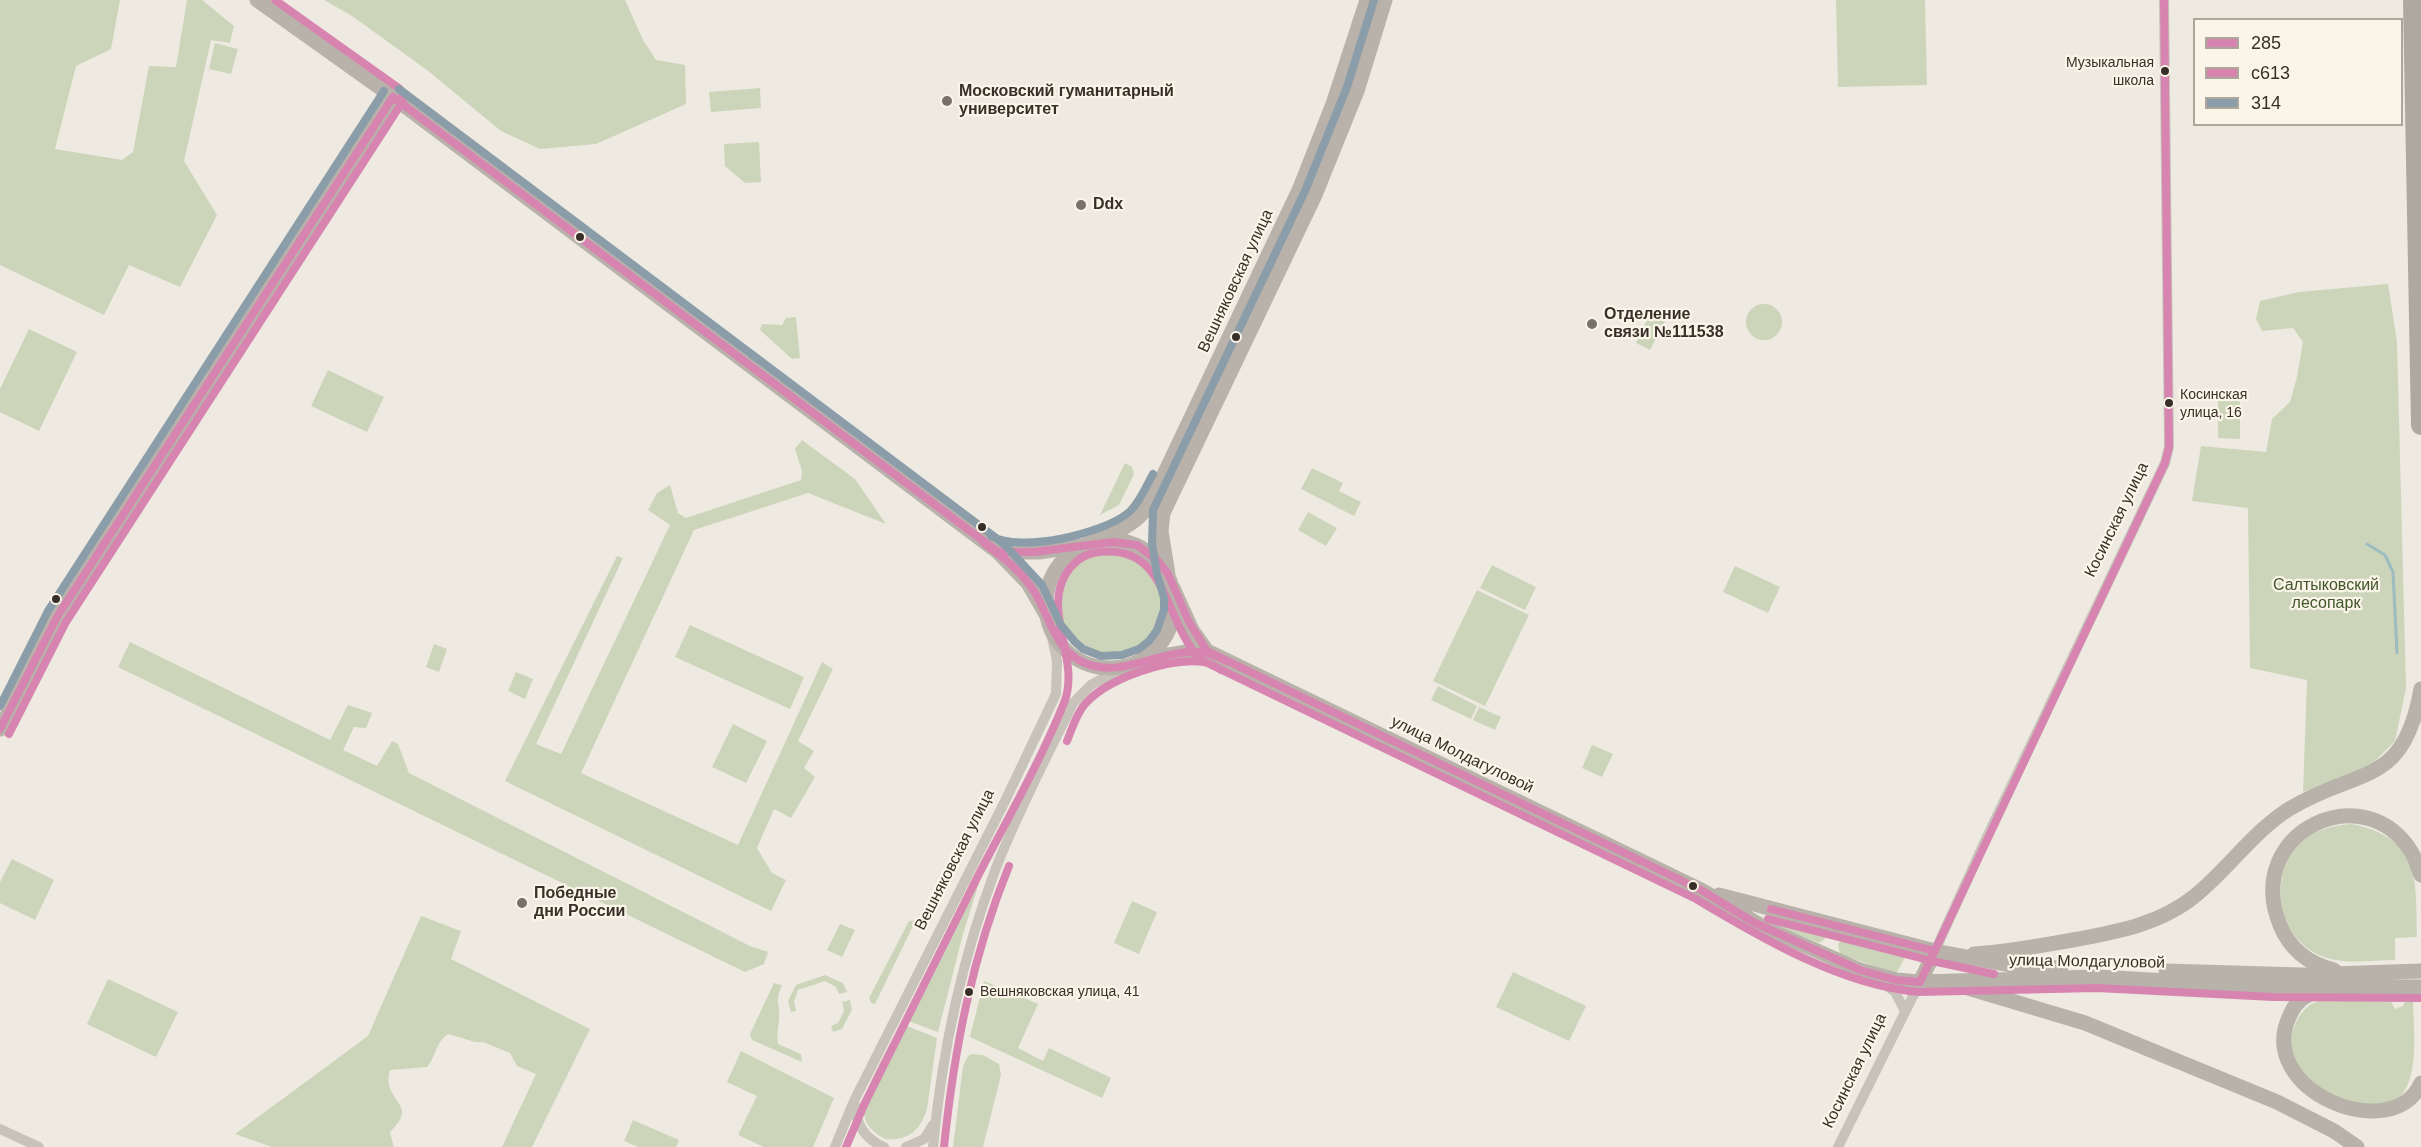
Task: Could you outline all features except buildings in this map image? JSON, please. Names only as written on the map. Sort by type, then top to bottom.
[{"type":"highway","points":[[2413,0],[2421,425]]},
{"type":"main road","points":[[257,0],[393,97],[998,552],[1028,583],[1060,645],[1073,657],[1088,664],[1109,668],[1187,652],[1207,651]]},
{"type":"main road","name":"Вешняковская улица","points":[[1086,544],[1132,524],[1148,507],[1314,154],[1334,104],[1367,0]]},
{"type":"main road","name":"Вешняковская улица","points":[[1170,581],[1161,531],[1163,513],[1296,236],[1329,162],[1357,91],[1385,0]]},
{"type":"main road","points":[[0,729],[57,617],[393,97]]},
{"type":"main road","points":[[998,552],[1039,552],[1086,544],[1125,542],[1142,547],[1154,556],[1170,581],[1192,630],[1207,651]]},
{"type":"main road","points":[[1048,622],[1046,592],[1050,579],[1070,552],[1086,544]]},
{"type":"main road","points":[[1135,663],[1162,642],[1170,627],[1174,609],[1170,581]]},
{"type":"main road","name":"улица Молдагуловой","points":[[1207,651],[1701,890],[1768,929],[1875,976],[1920,982],[2097,977],[2274,987],[2421,987]]},
{"type":"main road","points":[[1954,955],[2010,951],[2122,931],[2155,920],[2180,908],[2261,830],[2288,810],[2313,795],[2359,779],[2386,765],[2399,751],[2408,736],[2417,711],[2421,689]]},
{"type":"main road","points":[[2348,973],[2321,967],[2308,960],[2294,950],[2284,934],[2276,915],[2272,893],[2274,872],[2281,855],[2293,839],[2308,826],[2325,818],[2345,816],[2366,818],[2385,826],[2402,840],[2412,854],[2421,875]]},
{"type":"main road","name":"улица Молдагуловой","points":[[1701,890],[1935,951],[1996,964],[2029,967],[2302,975],[2421,971]]},
{"type":"main road","points":[[1768,929],[1767,918],[1776,911]]},
{"type":"main road","name":"Косинская улица","points":[[1920,982],[1935,951]]},
{"type":"main road","points":[[1944,980],[2085,1023],[2277,1102],[2334,1131],[2358,1147]]},
{"type":"main road","points":[[2342,988],[2314,992],[2302,998],[2293,1008],[2286,1023],[2283,1039],[2289,1068],[2297,1082],[2310,1094],[2333,1106],[2368,1119],[2384,1118],[2398,1113],[2410,1104],[2421,1083]]},
{"type":"street","name":"Косинская улица","points":[[1935,951],[2164,463],[2169,447],[2164,0]]},
{"type":"street","points":[[1314,154],[1313,161],[1318,166],[1324,166],[1329,162]]},
{"type":"street","points":[[1281,228],[1286,224],[1292,224],[1296,229],[1296,236]]},
{"type":"street","name":"Вешняковская улица","points":[[835,1147],[854,1101],[1006,799],[1056,694],[1057,661],[1048,622]]},
{"type":"street","points":[[933,1147],[954,1005],[983,903],[997,866],[1073,703],[1091,685],[1135,663]]},
{"type":"street","name":"Косинская улица","points":[[1875,976],[1895,992],[1905,1011]]},
{"type":"street","name":"Косинская улица","points":[[1838,1147],[1920,982]]},
{"type":"street","points":[[854,1101],[859,1126],[869,1139],[884,1147]]},
{"type":"street","points":[[906,1147],[924,1139],[932,1128],[936,1116]]},
{"type":"street","points":[[0,1129],[39,1147]]},
{"type":"green space","points":[[0,0],[120,0],[111,49],[76,66],[55,149],[122,160],[133,152],[149,66],[176,67],[187,0],[202,0],[234,26],[230,43],[211,40],[184,161],[217,215],[180,287],[129,265],[104,315],[0,265]]},
{"type":"green space","points":[[324,0],[625,0],[643,40],[656,60],[685,65],[686,104],[596,144],[540,149],[501,131],[427,70],[352,16]]},
{"type":"green space","points":[[1836,0],[1925,0],[1927,85],[1838,87]]},
{"type":"green space","points":[[215,43],[238,49],[231,74],[209,69]]},
{"type":"green space","points":[[760,88],[761,108],[711,112],[709,92]]},
{"type":"green space","points":[[759,142],[761,182],[745,183],[725,166],[724,144]]},
{"type":"green space","name":"Салтыковский лесопарк","points":[[2388,284],[2397,342],[2406,688],[2395,741],[2370,766],[2303,792],[2307,680],[2250,668],[2248,508],[2192,501],[2201,446],[2266,452],[2272,419],[2290,402],[2303,342],[2293,328],[2262,331],[2256,319],[2260,301],[2299,292]]},
{"type":"green space","points":[[1764,304],[1777,309],[1782,322],[1777,335],[1764,340],[1751,335],[1746,322],[1751,309]]},
{"type":"green space","points":[[1650,314],[1665,321],[1650,350],[1636,343]]},
{"type":"green space","points":[[796,317],[800,358],[792,359],[760,330],[762,324],[782,325],[786,318]]},
{"type":"green space","points":[[29,329],[77,352],[39,431],[0,412],[0,389]]},
{"type":"green space","points":[[328,370],[384,397],[367,432],[311,406]]},
{"type":"green space","points":[[2218,399],[2240,399],[2240,439],[2218,438]]},
{"type":"green space","points":[[802,440],[855,479],[886,524],[808,493],[694,530],[581,773],[738,845],[822,662],[833,669],[798,741],[814,751],[804,768],[815,777],[791,818],[774,809],[757,848],[772,873],[786,880],[771,911],[505,781],[617,556],[623,558],[536,744],[561,754],[670,525],[648,510],[657,493],[670,485],[678,513],[686,518],[801,480],[802,471],[795,449]]},
{"type":"green space","points":[[1125,463],[1132,467],[1134,474],[1119,505],[1100,515]]},
{"type":"green space","points":[[1312,468],[1343,483],[1339,491],[1361,502],[1354,516],[1301,489]]},
{"type":"green space","points":[[1308,512],[1337,528],[1326,546],[1298,530]]},
{"type":"green space","points":[[1111,547],[1132,551],[1151,563],[1163,582],[1167,603],[1163,624],[1151,643],[1132,655],[1111,659],[1090,655],[1071,643],[1059,624],[1055,603],[1059,582],[1071,563],[1090,551]]},
{"type":"green space","points":[[1492,565],[1536,587],[1525,610],[1480,588]]},
{"type":"green space","points":[[1735,566],[1780,587],[1768,613],[1723,592]]},
{"type":"green space","points":[[1477,590],[1529,615],[1485,706],[1433,681]]},
{"type":"green space","points":[[690,625],[804,677],[790,709],[675,657]]},
{"type":"green space","points":[[130,642],[330,740],[348,705],[372,713],[366,728],[354,727],[343,750],[377,766],[392,741],[398,744],[409,773],[750,946],[768,952],[764,964],[745,972],[118,667]]},
{"type":"green space","points":[[434,644],[447,649],[439,672],[426,667]]},
{"type":"green space","points":[[516,672],[533,679],[525,699],[508,691]]},
{"type":"green space","points":[[1438,686],[1477,706],[1471,719],[1431,700]]},
{"type":"green space","points":[[1479,707],[1501,717],[1495,730],[1473,720]]},
{"type":"green space","points":[[733,724],[767,741],[746,783],[712,767]]},
{"type":"green space","points":[[1592,745],[1613,754],[1602,777],[1582,768]]},
{"type":"green space","points":[[2352,824],[2375,831],[2391,840],[2403,851],[2410,864],[2416,897],[2417,937],[2395,938],[2395,960],[2355,962],[2331,959],[2312,951],[2297,938],[2287,921],[2282,902],[2281,882],[2286,864],[2297,847],[2313,834],[2332,827]]},
{"type":"green space","points":[[12,859],[54,880],[35,920],[0,903],[0,882]]},
{"type":"green space","points":[[973,877],[980,880],[963,934],[938,1032],[903,1019]]},
{"type":"green space","points":[[1132,901],[1157,912],[1139,954],[1114,943]]},
{"type":"green space","points":[[421,916],[461,931],[451,959],[590,1029],[532,1147],[502,1147],[536,1074],[517,1066],[510,1053],[483,1042],[448,1034],[440,1042],[427,1067],[390,1070],[389,1086],[402,1112],[399,1121],[390,1133],[394,1147],[272,1147],[235,1134],[368,1036]]},
{"type":"green space","points":[[916,920],[875,1004],[871,1003],[869,998],[909,921]]},
{"type":"green space","points":[[1784,922],[1823,931],[1825,939],[1819,943],[1782,928],[1781,924]]},
{"type":"green space","points":[[840,924],[855,930],[842,957],[827,950]]},
{"type":"green space","points":[[1848,936],[1908,952],[1896,974],[1840,954],[1838,944]]},
{"type":"green space","points":[[1513,972],[1586,1006],[1569,1041],[1496,1007]]},
{"type":"green space","points":[[825,975],[843,983],[847,992],[839,994],[836,987],[825,981],[798,990],[794,1001],[796,1011],[791,1012],[788,1001],[796,985]]},
{"type":"green space","points":[[108,979],[178,1012],[156,1057],[87,1024]]},
{"type":"green space","points":[[984,981],[1038,1004],[1018,1048],[1043,1061],[1049,1048],[1111,1078],[1102,1098],[970,1037]]},
{"type":"green space","points":[[774,983],[782,985],[778,1000],[778,1044],[801,1054],[802,1062],[752,1040],[750,1034]]},
{"type":"green space","points":[[2389,998],[2395,1009],[2403,1006],[2406,998],[2413,998],[2414,1035],[2411,1075],[2407,1087],[2394,1103],[2376,1108],[2357,1104],[2315,1086],[2306,1079],[2296,1064],[2291,1038],[2296,1022],[2306,1008],[2324,1000]]},
{"type":"green space","points":[[850,1000],[852,1010],[842,1029],[833,1032],[831,1026],[838,1023],[844,1011],[842,1002]]},
{"type":"green space","points":[[902,1024],[937,1038],[927,1109],[921,1123],[912,1133],[900,1138],[885,1139],[869,1126],[865,1119],[864,1109],[876,1070]]},
{"type":"green space","points":[[741,1051],[834,1098],[813,1147],[764,1147],[738,1135],[757,1096],[727,1082]]},
{"type":"green space","points":[[983,1055],[999,1064],[1001,1075],[983,1147],[953,1147],[963,1066],[968,1056]]},
{"type":"green space","points":[[633,1120],[679,1140],[676,1147],[638,1147],[624,1141]]},
{"type":"waterway","points":[[2367,544],[2385,555],[2393,572],[2397,653]]},
{"type":"transit line","name":"с613","points":[[9,734],[66,622],[403,101],[400,89],[275,0]]},
{"type":"transit line","name":"314","points":[[399,89],[1004,544],[1042,585],[1061,625],[1083,649],[1101,656],[1122,655],[1139,649],[1157,630],[1164,610],[1164,598],[1152,544],[1153,510],[1305,191],[1347,87],[1374,0]]},
{"type":"transit line","name":"285","points":[[393,97],[998,552],[1034,552],[1113,542],[1137,545],[1158,561],[1168,574],[1189,622],[1207,651],[1701,890],[1755,923],[1860,970],[1896,980],[1920,982],[2165,463],[2169,447],[2164,0]]},
{"type":"transit line","name":"314","points":[[0,706],[48,611],[384,91]]},
{"type":"transit line","name":"285","points":[[0,729],[57,617],[393,97]]},
{"type":"transit line","name":"314","points":[[991,536],[1004,541],[1041,542],[1100,528],[1116,521],[1132,509],[1153,474]]},
{"type":"transit line","name":"285","points":[[984,543],[1023,577],[1040,601],[1060,642],[1067,651],[1087,664],[1104,668],[1122,667],[1190,652],[1208,654],[1226,661]]},
{"type":"transit line","name":"с613","points":[[846,1147],[864,1105],[1055,725],[1068,686],[1068,669],[1059,616],[1058,600],[1061,583],[1075,563],[1093,553],[1118,552],[1136,558],[1150,570],[1161,587],[1188,644],[1201,660],[1696,899],[1803,958],[1861,980],[1890,988],[1919,992],[2097,988],[2273,997],[2421,998]]},
{"type":"transit line","name":"с613","points":[[1067,741],[1085,704],[1095,695],[1124,678],[1157,666],[1190,661],[1213,665],[1221,670]]},
{"type":"transit line","name":"с613","points":[[944,1147],[953,1075],[966,1004],[985,935],[1009,866]]},
{"type":"transit line","name":"285","points":[[1771,909],[1935,951]]},
{"type":"transit line","name":"с613","points":[[1768,919],[1932,961],[1994,974]]},
{"type":"place","name":"Музыкальная школа","points":[[2165,71]]},
{"type":"place","name":"Московский гуманитарный университет","points":[[947,101]]},
{"type":"place","name":"Ddx","points":[[1081,205]]},
{"type":"place","name":"Отделение связи №111538","points":[[1592,324]]},
{"type":"place","name":"Косинская улица, 16","points":[[2169,403]]},
{"type":"place","name":"Победные дни России","points":[[522,903]]},
{"type":"place","name":"Вешняковская улица, 41","points":[[969,992]]}]
